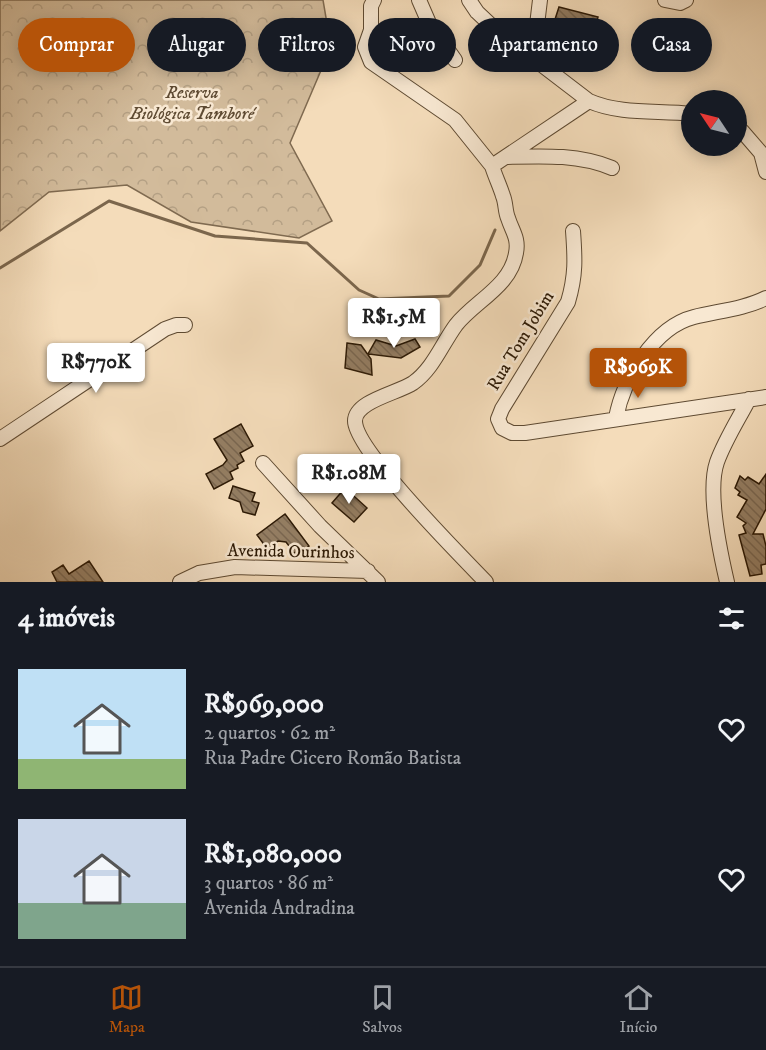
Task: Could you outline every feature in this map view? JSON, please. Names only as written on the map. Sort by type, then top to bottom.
[{"type":"street","points":[[374,0],[371,6],[371,30],[365,47],[370,62],[455,120],[492,166],[517,244],[516,254],[507,275],[455,326],[434,361],[413,383],[362,406],[354,420],[360,436],[382,468],[429,523],[486,582]]},
{"type":"street","points":[[419,0],[428,18]]},
{"type":"street","points":[[469,0],[482,18]]},
{"type":"street","points":[[538,18],[540,0]]},
{"type":"street","points":[[665,0],[680,3],[687,0]]},
{"type":"street","points":[[552,72],[589,100],[600,105],[619,110],[681,113]]},
{"type":"street","points":[[492,166],[589,100]]},
{"type":"street","points":[[747,134],[766,142]]},
{"type":"street","points":[[747,138],[761,153],[766,172]]},
{"type":"street","points":[[506,157],[560,156],[598,162],[612,168]]},
{"type":"street","name":"Rua Tom Jobim","points":[[573,231],[576,258],[574,282],[568,302],[502,409],[498,419],[499,424],[506,430],[525,433],[616,418]]},
{"type":"street","points":[[766,298],[753,304],[692,317],[675,324],[662,333],[623,390],[616,418],[766,397]]},
{"type":"street","points":[[0,439],[165,329],[185,325]]},
{"type":"street","points":[[727,582],[721,556],[715,503],[717,464],[726,441],[749,399]]},
{"type":"street","points":[[264,463],[320,526],[378,582]]},
{"type":"street","name":"Avenida Ourinhos","points":[[184,581],[210,576],[235,567],[368,571]]},
{"type":"green space","name":"Reserva Biológica Tamboré","points":[[0,0],[323,0],[326,18],[258,18],[258,72],[320,72],[290,143],[332,221],[299,238],[191,222],[127,185],[49,192],[0,231]]},
{"type":"building","points":[[559,7],[598,17],[598,18],[555,18]]},
{"type":"building","points":[[415,339],[420,347],[401,358],[368,354],[376,340],[396,346]]},
{"type":"building","points":[[347,343],[361,345],[371,359],[372,375],[345,368]]},
{"type":"building","points":[[241,424],[253,446],[240,453],[244,461],[230,472],[233,479],[214,489],[206,474],[223,465],[227,460],[214,439]]},
{"type":"building","points":[[766,474],[766,509],[753,534],[763,534],[766,564],[761,565],[762,574],[750,576],[739,535],[746,533],[743,526],[746,523],[737,517],[747,500],[738,495],[740,492],[735,488],[740,476],[745,480],[748,477],[759,484]]},
{"type":"building","points":[[233,486],[255,493],[252,501],[259,503],[255,515],[243,512],[240,502],[229,498]]},
{"type":"building","points":[[345,488],[367,508],[354,522],[332,503]]},
{"type":"building","points":[[285,514],[309,546],[296,555],[286,542],[278,541],[268,550],[257,535]]},
{"type":"building","points":[[89,561],[103,582],[57,582],[52,572],[63,565],[69,574]]},
{"type":"waterway","points":[[0,268],[109,201],[215,236],[307,243],[359,290],[379,299],[449,296],[480,265],[495,230]]}]
